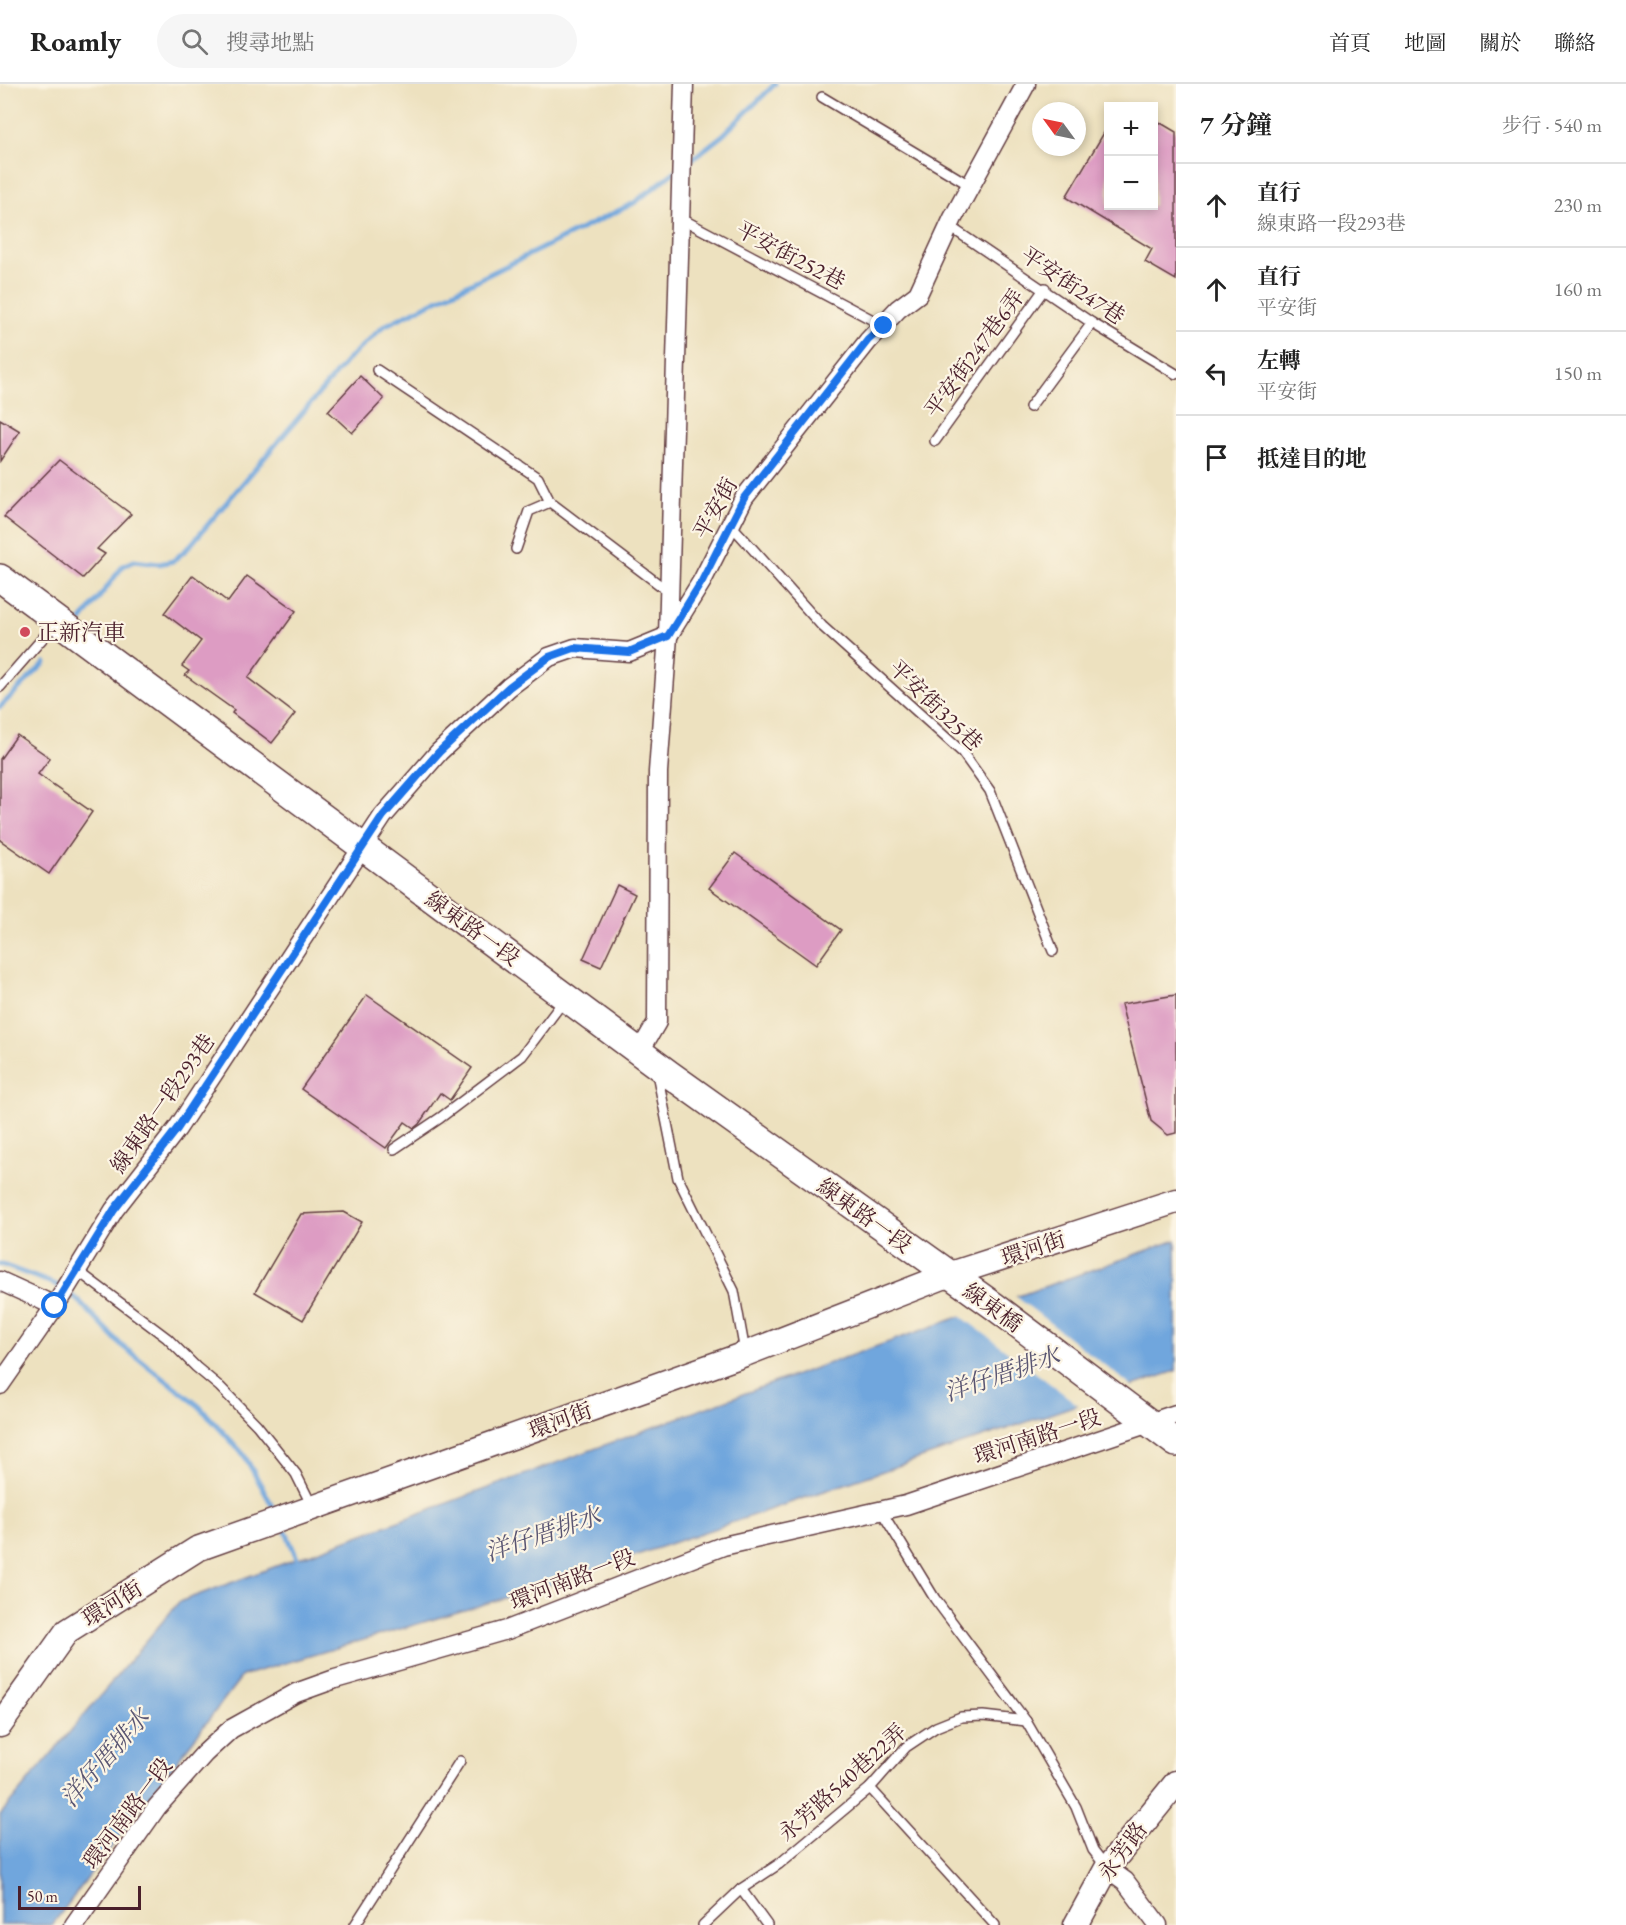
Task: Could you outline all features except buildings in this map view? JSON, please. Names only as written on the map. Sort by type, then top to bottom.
[{"type":"main road","name":"線東路一段","points":[[0,578],[648,1058],[948,1275]]},
{"type":"main road","name":"線東橋","points":[[948,1275],[1149,1422]]},
{"type":"main road","points":[[1149,1422],[1176,1443]]},
{"type":"street","points":[[648,1058],[657,1022],[658,772],[668,636],[684,84]]},
{"type":"street","name":"平安街","points":[[668,636],[732,526],[744,498],[868,340],[898,309],[918,294],[949,226],[1026,84]]},
{"type":"street","points":[[362,847],[383,816],[439,752],[509,687],[549,657],[574,648],[629,652],[668,636]]},
{"type":"street","name":"線東路一段293巷","points":[[0,1385],[78,1271],[114,1210],[177,1129],[362,847]]},
{"type":"street","name":"環河街","points":[[0,1725],[67,1631],[197,1549],[745,1354],[948,1275],[1176,1201]]},
{"type":"street","points":[[0,1281],[59,1300]]},
{"type":"street","name":"環河南路一段","points":[[74,1925],[157,1806],[204,1754],[231,1729],[296,1694],[335,1679],[507,1630],[723,1546],[906,1504],[1176,1414]]},
{"type":"street","name":"永芳路","points":[[1076,1925],[1107,1868],[1176,1783]]},
{"type":"street","points":[[1107,1868],[1125,1881],[1158,1925]]},
{"type":"lane","points":[[822,97],[970,186]]},
{"type":"lane","name":"平安街252巷","points":[[680,218],[884,326]]},
{"type":"lane","name":"平安街247巷","points":[[949,226],[1045,288],[1092,323],[1176,374]]},
{"type":"lane","name":"平安街247巷6弄","points":[[935,441],[1045,288]]},
{"type":"lane","points":[[1030,407],[1092,323]]},
{"type":"lane","points":[[377,370],[538,478],[550,502],[669,592]]},
{"type":"lane","points":[[516,549],[529,511],[550,502]]},
{"type":"lane","name":"平安街325巷","points":[[732,526],[822,626],[962,752],[990,791],[1053,951]]},
{"type":"lane","points":[[0,687],[57,621]]},
{"type":"lane","points":[[394,1149],[440,1118],[522,1056],[567,997]]},
{"type":"lane","points":[[648,1058],[678,1178],[734,1291],[745,1354]]},
{"type":"lane","points":[[78,1271],[167,1338],[220,1387],[257,1425],[296,1474],[313,1508]]},
{"type":"lane","points":[[880,1509],[935,1599],[1026,1721],[1076,1807],[1093,1850],[1107,1868]]},
{"type":"lane","name":"永芳路540巷22弄","points":[[703,1925],[741,1889],[779,1864],[870,1788],[906,1748],[936,1727],[961,1718],[982,1716],[1026,1721]]},
{"type":"lane","points":[[355,1925],[460,1761]]},
{"type":"lane","points":[[870,1788],[995,1925]]},
{"type":"lane","points":[[741,1889],[766,1925]]},
{"type":"water","name":"洋仔厝排水","points":[[1176,1240],[1176,1371],[552,1584],[242,1676],[52,1925],[0,1925],[0,1815],[179,1602],[762,1387]]},
{"type":"pier","points":[[1014,1295],[1135,1389],[1081,1407],[958,1314]]},
{"type":"waterway","points":[[687,163],[723,135],[775,84]]},
{"type":"waterway","points":[[82,620],[123,566],[134,561],[159,564],[173,561],[188,548],[349,358],[384,326],[634,203],[677,170]]},
{"type":"waterway","points":[[0,707],[45,663]]},
{"type":"waterway","points":[[0,1264],[57,1285],[80,1302],[121,1345],[199,1406],[244,1455],[277,1514]]},
{"type":"waterway","points":[[283,1525],[299,1563]]},
{"type":"place","name":"正新汽車","points":[[25,632]]},
{"type":"route","points":[[55,1306],[114,1210],[177,1129],[383,816],[439,752],[509,687],[549,657],[574,648],[629,652],[668,636],[702,581],[732,526],[744,498],[868,340],[884,326]]}]
